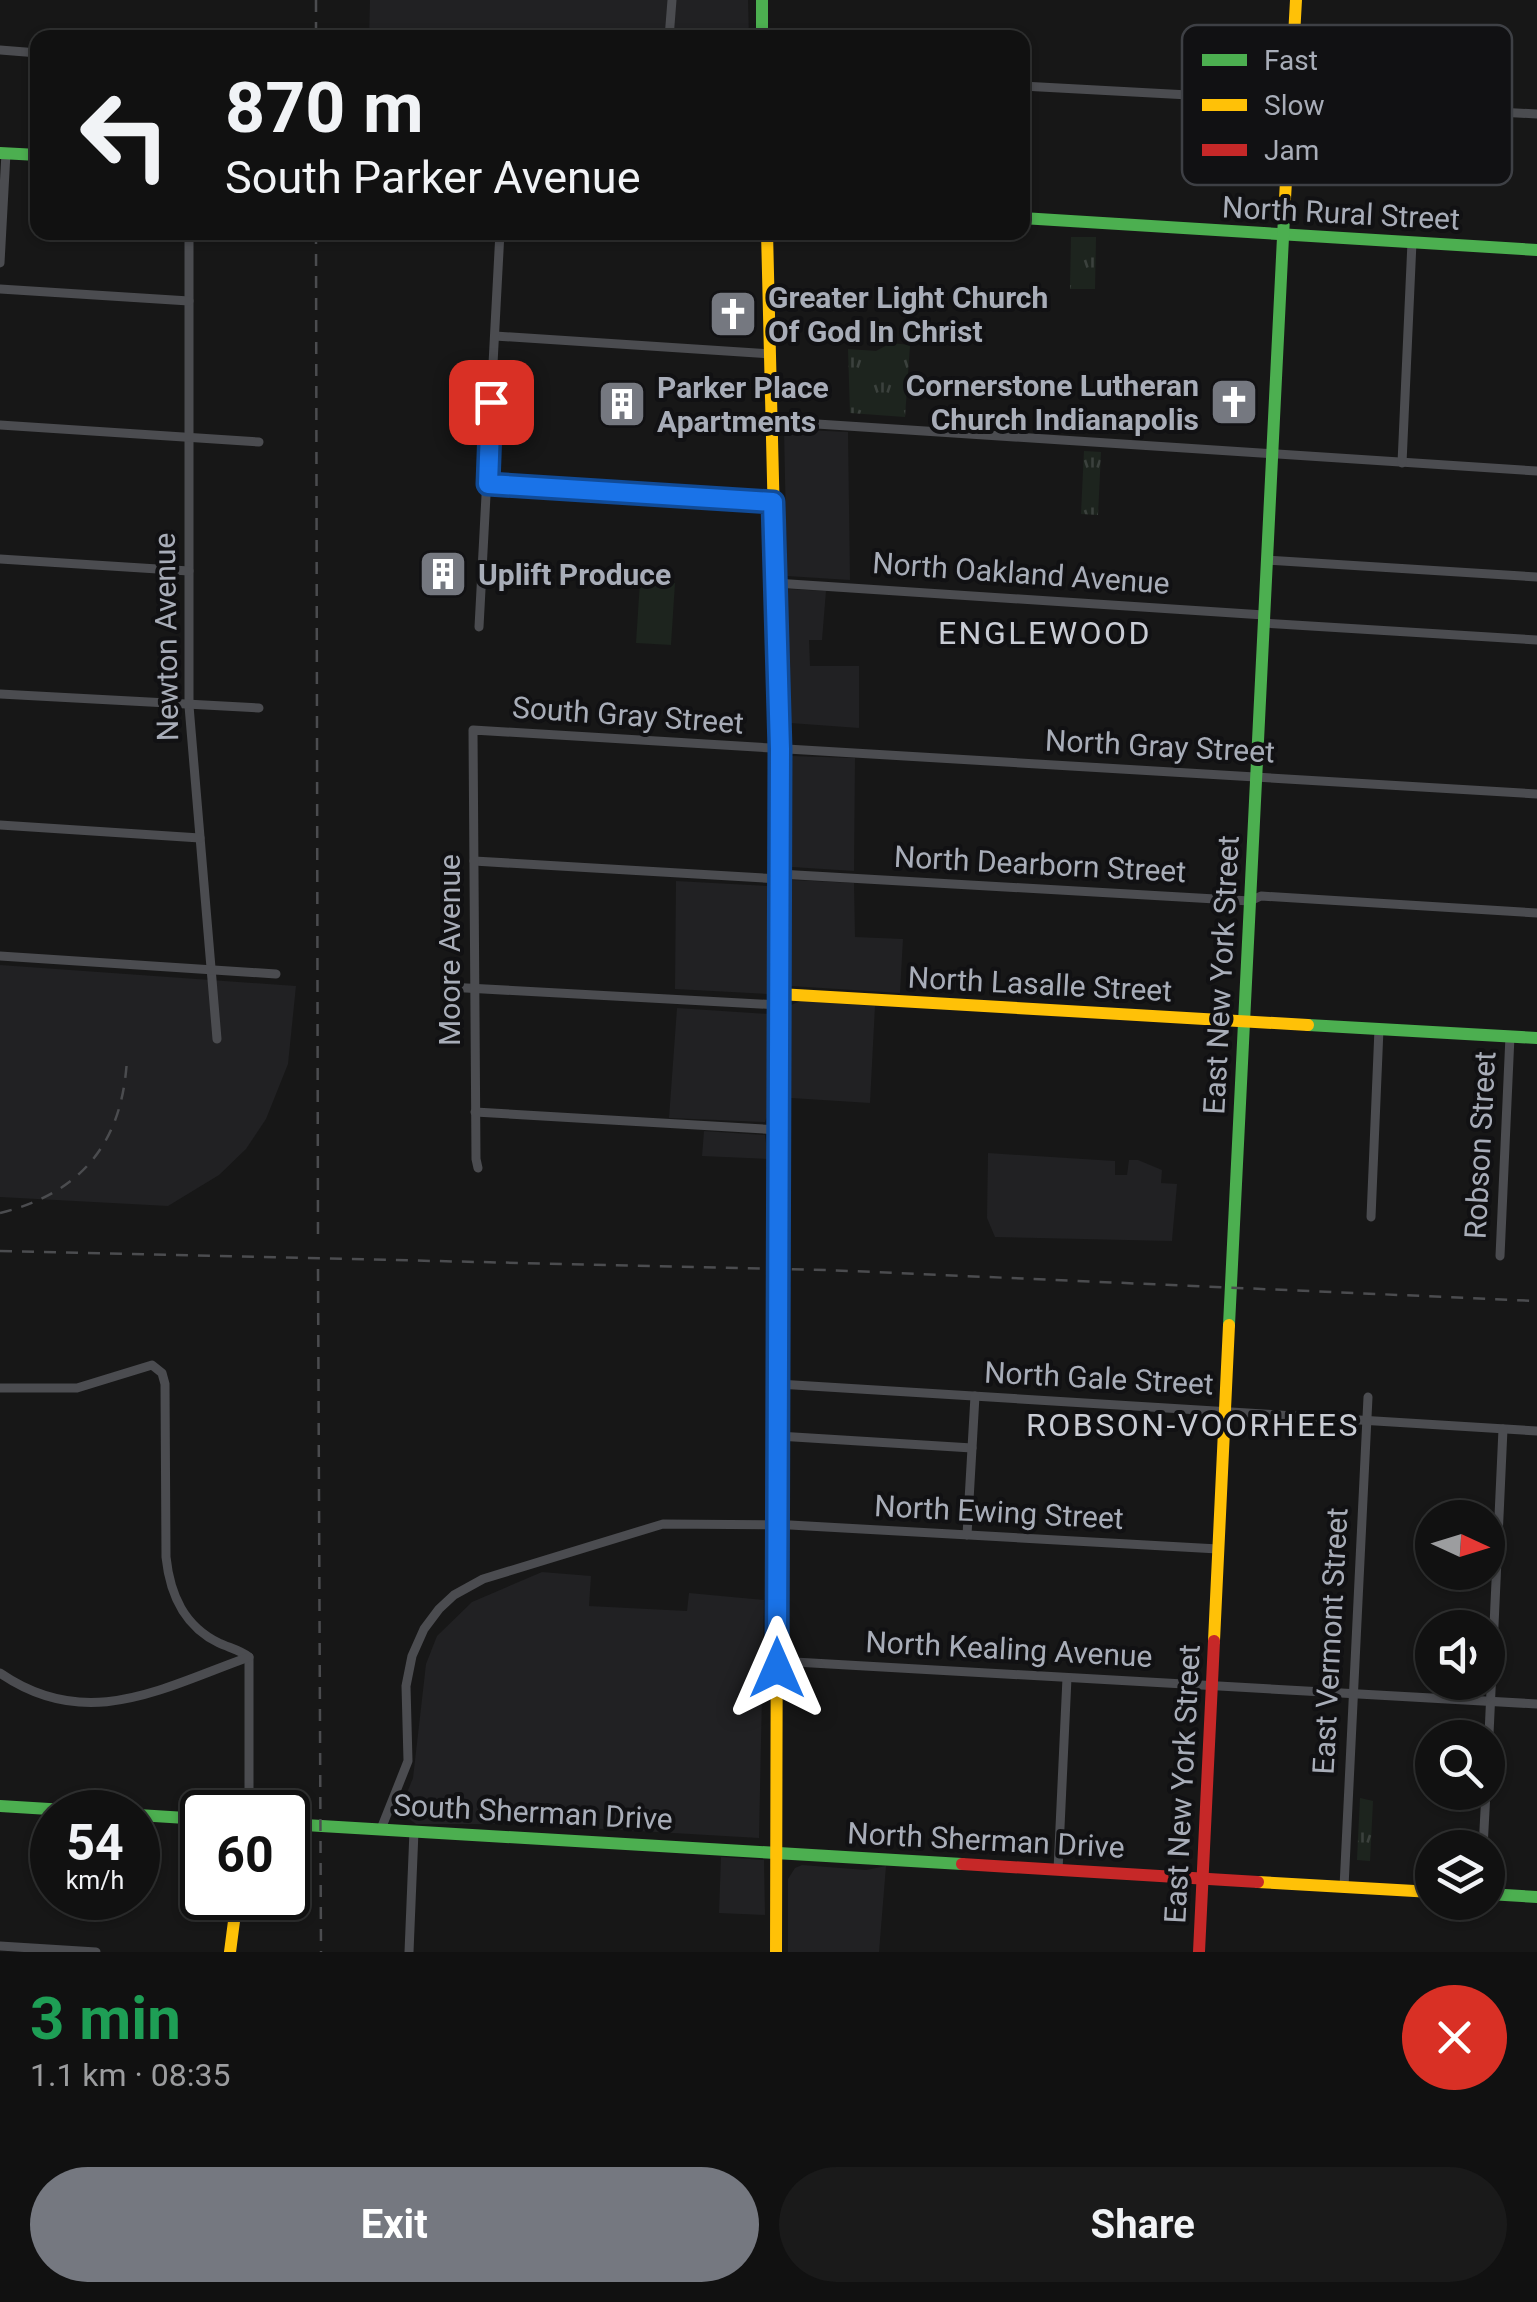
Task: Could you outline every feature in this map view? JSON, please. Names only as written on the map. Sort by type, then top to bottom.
[{"type":"main road","points":[[762,0],[762,30]]},
{"type":"main road","name":"East New York Street","points":[[1294,25],[1296,0]]},
{"type":"main road","points":[[3,153],[30,155]]},
{"type":"main road","name":"East New York Street","points":[[1199,1952],[1286,185]]},
{"type":"main road","name":"North Rural Street","points":[[1030,219],[1537,250]]},
{"type":"main road","points":[[767,240],[780,749],[776,1952]]},
{"type":"main road","name":"North Lasalle Street","points":[[779,1000],[1537,1038]]},
{"type":"main road","points":[[0,1806],[30,1808]]},
{"type":"main road","name":"South Sherman Drive","points":[[310,1825],[776,1852]]},
{"type":"main road","name":"North Sherman Drive","points":[[776,1852],[1415,1891]]},
{"type":"main road","points":[[1505,1895],[1537,1897]]},
{"type":"main road","points":[[230,1952],[234,1920]]},
{"type":"street","points":[[670,30],[672,0]]},
{"type":"street","points":[[0,50],[30,52]]},
{"type":"street","points":[[1030,86],[1182,94]]},
{"type":"street","points":[[1512,113],[1537,114]]},
{"type":"street","points":[[0,263],[3,153]]},
{"type":"street","name":"Newton Avenue","points":[[189,240],[189,706],[217,1039]]},
{"type":"street","points":[[479,627],[500,240]]},
{"type":"street","points":[[1402,463],[1412,242]]},
{"type":"street","points":[[0,289],[188,300]]},
{"type":"street","points":[[495,336],[770,354]]},
{"type":"street","points":[[771,420],[1537,471]]},
{"type":"street","points":[[0,424],[259,442]]},
{"type":"street","points":[[488,484],[773,502]]},
{"type":"street","points":[[0,559],[189,571]]},
{"type":"street","points":[[1266,560],[1537,576]]},
{"type":"street","name":"North Oakland Avenue","points":[[775,582],[1537,640]]},
{"type":"street","points":[[0,694],[258,708]]},
{"type":"street","name":"South Gray Street","points":[[474,730],[780,749]]},
{"type":"street","name":"Moore Avenue","points":[[474,730],[478,1168]]},
{"type":"street","name":"North Gray Street","points":[[780,749],[1537,794]]},
{"type":"street","points":[[0,825],[200,838]]},
{"type":"street","name":"North Dearborn Street","points":[[474,860],[1250,901],[1260,896],[1537,913]]},
{"type":"street","points":[[0,956],[276,974]]},
{"type":"street","points":[[448,987],[779,1000]]},
{"type":"street","points":[[1371,1216],[1379,1029]]},
{"type":"street","name":"Robson Street","points":[[1500,1256],[1510,1036]]},
{"type":"street","points":[[475,1112],[778,1130]]},
{"type":"street","points":[[0,1388],[72,1389],[152,1365],[162,1372],[170,1587],[180,1609],[197,1629],[249,1656]]},
{"type":"street","name":"North Gale Street","points":[[778,1384],[1537,1431]]},
{"type":"street","points":[[967,1535],[975,1396]]},
{"type":"street","name":"East Vermont Street","points":[[1344,1886],[1368,1397]]},
{"type":"street","points":[[1489,1720],[1502,1429]]},
{"type":"street","points":[[778,1436],[972,1448]]},
{"type":"street","name":"North Ewing Street","points":[[381,1829],[408,1761],[406,1686],[412,1656],[433,1616],[454,1595],[483,1579],[663,1524],[778,1524],[1218,1549]]},
{"type":"street","points":[[0,1672],[48,1697],[109,1704],[134,1699],[249,1656]]},
{"type":"street","points":[[249,1656],[249,1790]]},
{"type":"street","name":"North Kealing Avenue","points":[[777,1661],[1537,1704]]},
{"type":"street","points":[[1058,1870],[1067,1678]]},
{"type":"street","points":[[409,1952],[414,1831]]},
{"type":"street","points":[[0,1946],[96,1952]]},
{"type":"shaded area","points":[[370,0],[748,0],[749,30],[369,30]]},
{"type":"shaded area","points":[[784,429],[848,432],[850,580],[787,576]]},
{"type":"shaded area","points":[[787,589],[826,591],[822,640],[809,640],[810,666],[859,666],[859,728],[790,723]]},
{"type":"shaded area","points":[[791,756],[855,758],[854,871],[792,867]]},
{"type":"shaded area","points":[[792,880],[854,883],[855,937],[903,939],[900,993],[791,986]]},
{"type":"shaded area","points":[[676,881],[768,886],[768,994],[675,989]]},
{"type":"shaded area","points":[[0,965],[296,986],[288,1064],[266,1119],[246,1149],[219,1175],[168,1206],[0,1197]]},
{"type":"shaded area","points":[[801,1001],[875,1006],[870,1103],[791,1098],[791,1005]]},
{"type":"shaded area","points":[[677,1008],[768,1014],[765,1122],[669,1118]]},
{"type":"shaded area","points":[[704,1131],[765,1135],[768,1159],[702,1156]]},
{"type":"shaded area","points":[[988,1153],[1115,1161],[1115,1175],[1127,1175],[1129,1160],[1162,1170],[1161,1183],[1177,1184],[1172,1241],[995,1237],[987,1218]]},
{"type":"shaded area","points":[[542,1572],[591,1576],[589,1606],[687,1611],[689,1593],[764,1600],[759,1838],[518,1824],[416,1824],[404,1815],[404,1800],[413,1778],[426,1664],[437,1636],[472,1602]]},
{"type":"shaded area","points":[[721,1857],[764,1860],[765,1915],[719,1913]]},
{"type":"shaded area","points":[[802,1865],[866,1870],[886,1866],[879,1952],[788,1952],[788,1879]]},
{"type":"green space","points":[[1071,237],[1096,237],[1095,289],[1070,289]]},
{"type":"green space","points":[[891,343],[910,345],[905,417],[850,413],[848,349],[876,351]]},
{"type":"green space","points":[[1084,451],[1101,452],[1098,515],[1081,514]]},
{"type":"green space","points":[[640,581],[675,583],[671,645],[636,643]]},
{"type":"green space","points":[[1360,1798],[1373,1801],[1370,1861],[1357,1860]]},
{"type":"railway","points":[[316,0],[316,30]]},
{"type":"railway","points":[[316,240],[318,1241]]},
{"type":"railway","points":[[0,1213],[54,1192],[93,1160],[117,1115],[127,1058]]},
{"type":"railway","points":[[0,1251],[827,1270],[1537,1301]]},
{"type":"railway","points":[[318,1269],[321,1952]]},
{"type":"traffic: fast","points":[[762,0],[762,30]]},
{"type":"traffic: fast","points":[[0,153],[30,155]]},
{"type":"traffic: fast","points":[[1229,1325],[1284,217]]},
{"type":"traffic: fast","points":[[1030,218],[1537,250]]},
{"type":"traffic: fast","points":[[777,1555],[779,727]]},
{"type":"traffic: fast","points":[[1308,1025],[1537,1038]]},
{"type":"traffic: fast","points":[[0,1806],[30,1808]]},
{"type":"traffic: fast","points":[[160,1816],[180,1818]]},
{"type":"traffic: fast","points":[[310,1825],[962,1864]]},
{"type":"traffic: fast","points":[[1505,1895],[1537,1897]]},
{"type":"traffic: slow","points":[[1295,25],[1296,0]]},
{"type":"traffic: slow","points":[[1284,217],[1286,185]]},
{"type":"traffic: slow","points":[[767,240],[779,727]]},
{"type":"traffic: slow","points":[[779,994],[1308,1025]]},
{"type":"traffic: slow","points":[[1214,1641],[1229,1325]]},
{"type":"traffic: slow","points":[[776,1952],[777,1555]]},
{"type":"traffic: slow","points":[[1258,1882],[1415,1891]]},
{"type":"traffic: slow","points":[[230,1952],[234,1920]]},
{"type":"traffic: jam","points":[[1199,1952],[1214,1641]]},
{"type":"traffic: jam","points":[[962,1864],[1258,1882]]},
{"type":"place","name":"Greater Light Church Of God In Christ","points":[[733,314]]},
{"type":"place","name":"Cornerstone Lutheran Church Indianapolis","points":[[1234,402]]},
{"type":"place","name":"Parker Place Apartments","points":[[622,404]]},
{"type":"place","name":"Uplift Produce","points":[[443,574]]},
{"type":"district","name":"ENGLEWOOD","points":[[1045,633]]},
{"type":"district","name":"ROBSON-VOORHEES","points":[[1193,1425]]},
{"type":"route","points":[[491,402],[488,484],[773,502],[780,749],[777,1668]]}]
